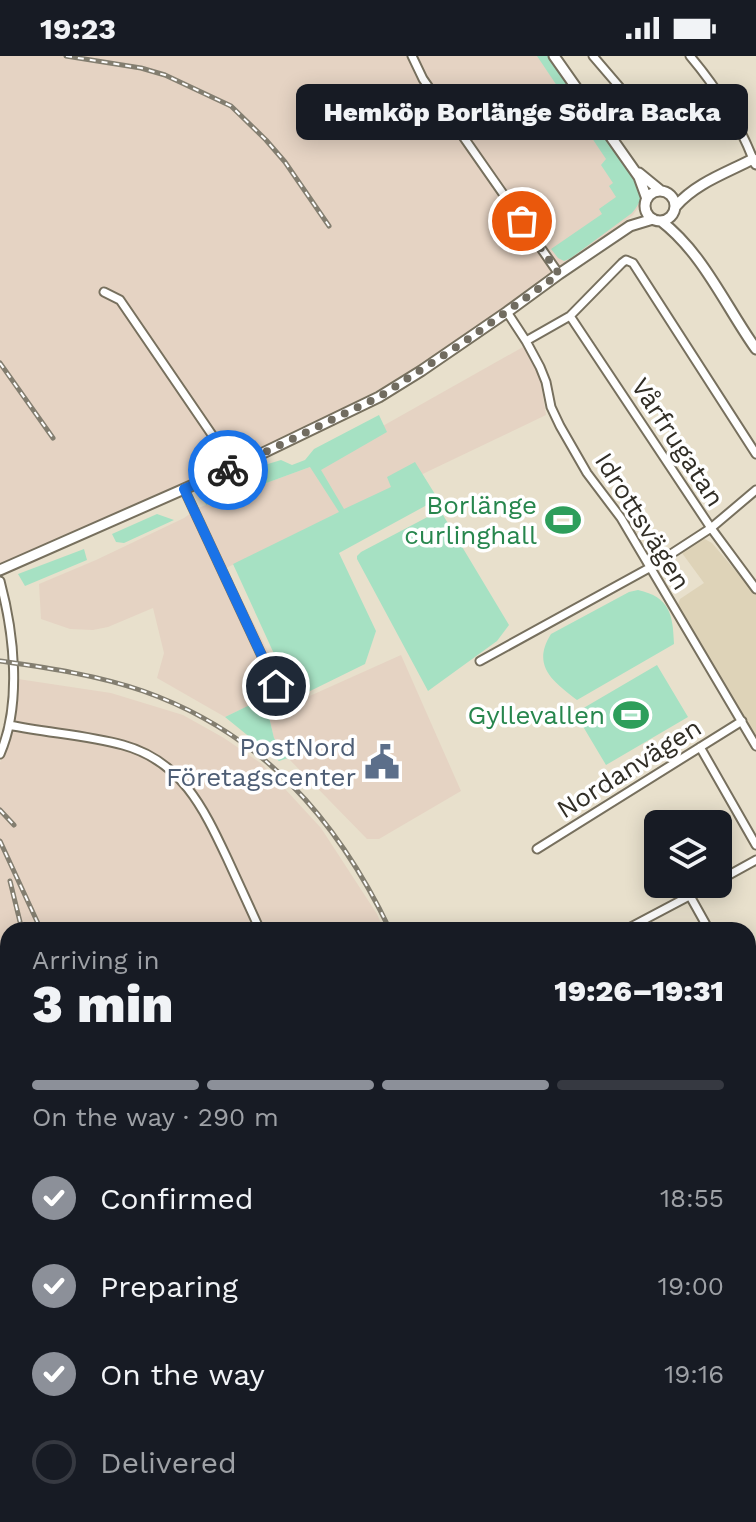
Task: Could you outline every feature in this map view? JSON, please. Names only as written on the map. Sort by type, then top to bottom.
[{"type":"street","points":[[412,56],[423,79],[559,274]]},
{"type":"street","points":[[556,56],[629,161],[641,175],[675,201],[678,228],[686,247]]},
{"type":"street","points":[[556,56],[639,177],[647,214],[677,235],[699,260],[756,349]]},
{"type":"street","points":[[593,56],[641,112]]},
{"type":"street","points":[[0,570],[234,467],[379,397],[630,226],[669,219],[685,196],[698,187],[755,161],[724,100],[690,56]]},
{"type":"street","points":[[630,226],[653,193],[698,187]]},
{"type":"street","points":[[526,341],[570,316],[626,260],[633,263],[756,454]]},
{"type":"street","points":[[104,292],[120,300],[234,467]]},
{"type":"street","name":"Idrottsvägen","points":[[507,312],[540,367],[551,407],[560,426],[587,473],[621,518],[756,746]]},
{"type":"street","name":"Vårfrugatan","points":[[570,316],[711,528],[753,579],[756,589]]},
{"type":"street","points":[[184,489],[276,686],[274,703]]},
{"type":"street","points":[[480,661],[651,567],[711,528],[756,490]]},
{"type":"street","points":[[0,581],[13,641],[13,692],[9,725],[0,754]]},
{"type":"street","name":"Nordanvägen","points":[[537,849],[742,721]]},
{"type":"street","points":[[9,725],[125,746],[165,765],[182,781],[203,810],[256,922]]},
{"type":"street","points":[[700,747],[756,845]]},
{"type":"street","points":[[732,873],[756,860]]},
{"type":"street","points":[[640,922],[686,898]]},
{"type":"street","points":[[691,898],[705,922]]},
{"type":"shaded area","points":[[0,56],[550,56],[644,195],[633,215],[563,267],[371,394],[226,465],[0,564]]},
{"type":"shaded area","points":[[523,347],[539,372],[546,415],[226,568],[294,703],[401,655],[461,791],[379,839],[367,839],[288,758],[274,738],[269,717],[258,701],[225,717],[157,678],[164,653],[153,608],[93,630],[70,629],[41,619],[39,584],[184,518],[198,508],[310,467]]},
{"type":"shaded area","points":[[703,538],[712,543],[756,595],[756,738],[677,607],[680,599],[704,583],[682,553]]},
{"type":"shaded area","points":[[18,679],[111,693],[183,715],[262,764],[321,828],[380,922],[0,922],[0,762],[15,719]]},
{"type":"green space","points":[[537,56],[549,56],[639,185],[641,193],[632,213],[564,261],[551,249],[602,214],[599,209],[616,197],[609,186],[613,183],[601,165],[606,159]]},
{"type":"green space","points":[[379,415],[387,432],[321,470],[344,509],[391,487],[387,477],[415,462],[438,499],[339,553],[376,631],[365,664],[302,695],[294,682],[286,680],[233,564],[339,512],[310,467],[206,505],[204,498],[254,479],[258,467],[281,460],[292,465],[305,460],[314,449]]},
{"type":"green space","points":[[437,512],[443,515],[509,625],[497,641],[428,691],[357,556]]},
{"type":"green space","points":[[157,514],[174,520],[124,543],[116,542],[112,534]]},
{"type":"green space","points":[[84,549],[87,560],[25,586],[18,574]]},
{"type":"green space","points":[[638,590],[657,597],[668,609],[674,644],[577,700],[553,679],[544,664],[545,645],[551,634]]},
{"type":"green space","name":"Gyllevallen","points":[[657,665],[688,717],[606,765],[575,713]]},
{"type":"green space","points":[[258,701],[269,717],[274,738],[288,758],[279,761],[225,717]]},
{"type":"railway","points":[[66,56],[165,75],[231,106],[285,162],[329,226]]},
{"type":"railway","points":[[0,363],[53,438]]},
{"type":"railway","points":[[0,661],[126,685],[186,709],[224,730],[259,756],[320,817],[346,852],[386,922]]},
{"type":"railway","points":[[0,810],[14,825]]},
{"type":"railway","points":[[0,841],[37,922]]},
{"type":"railway","points":[[10,881],[20,922]]},
{"type":"way so far","points":[[228,470],[379,397],[464,342],[559,274],[522,221]]},
{"type":"place","name":"Hemköp Borlänge Södra Backa","points":[[522,221]]},
{"type":"place","name":"Borlänge curlinghall","points":[[563,520]]},
{"type":"place","name":"Gyllevallen","points":[[631,715]]},
{"type":"place","name":"PostNord Företagscenter","points":[[382,762]]},
{"type":"route","points":[[228,470],[184,489],[276,686]]}]
